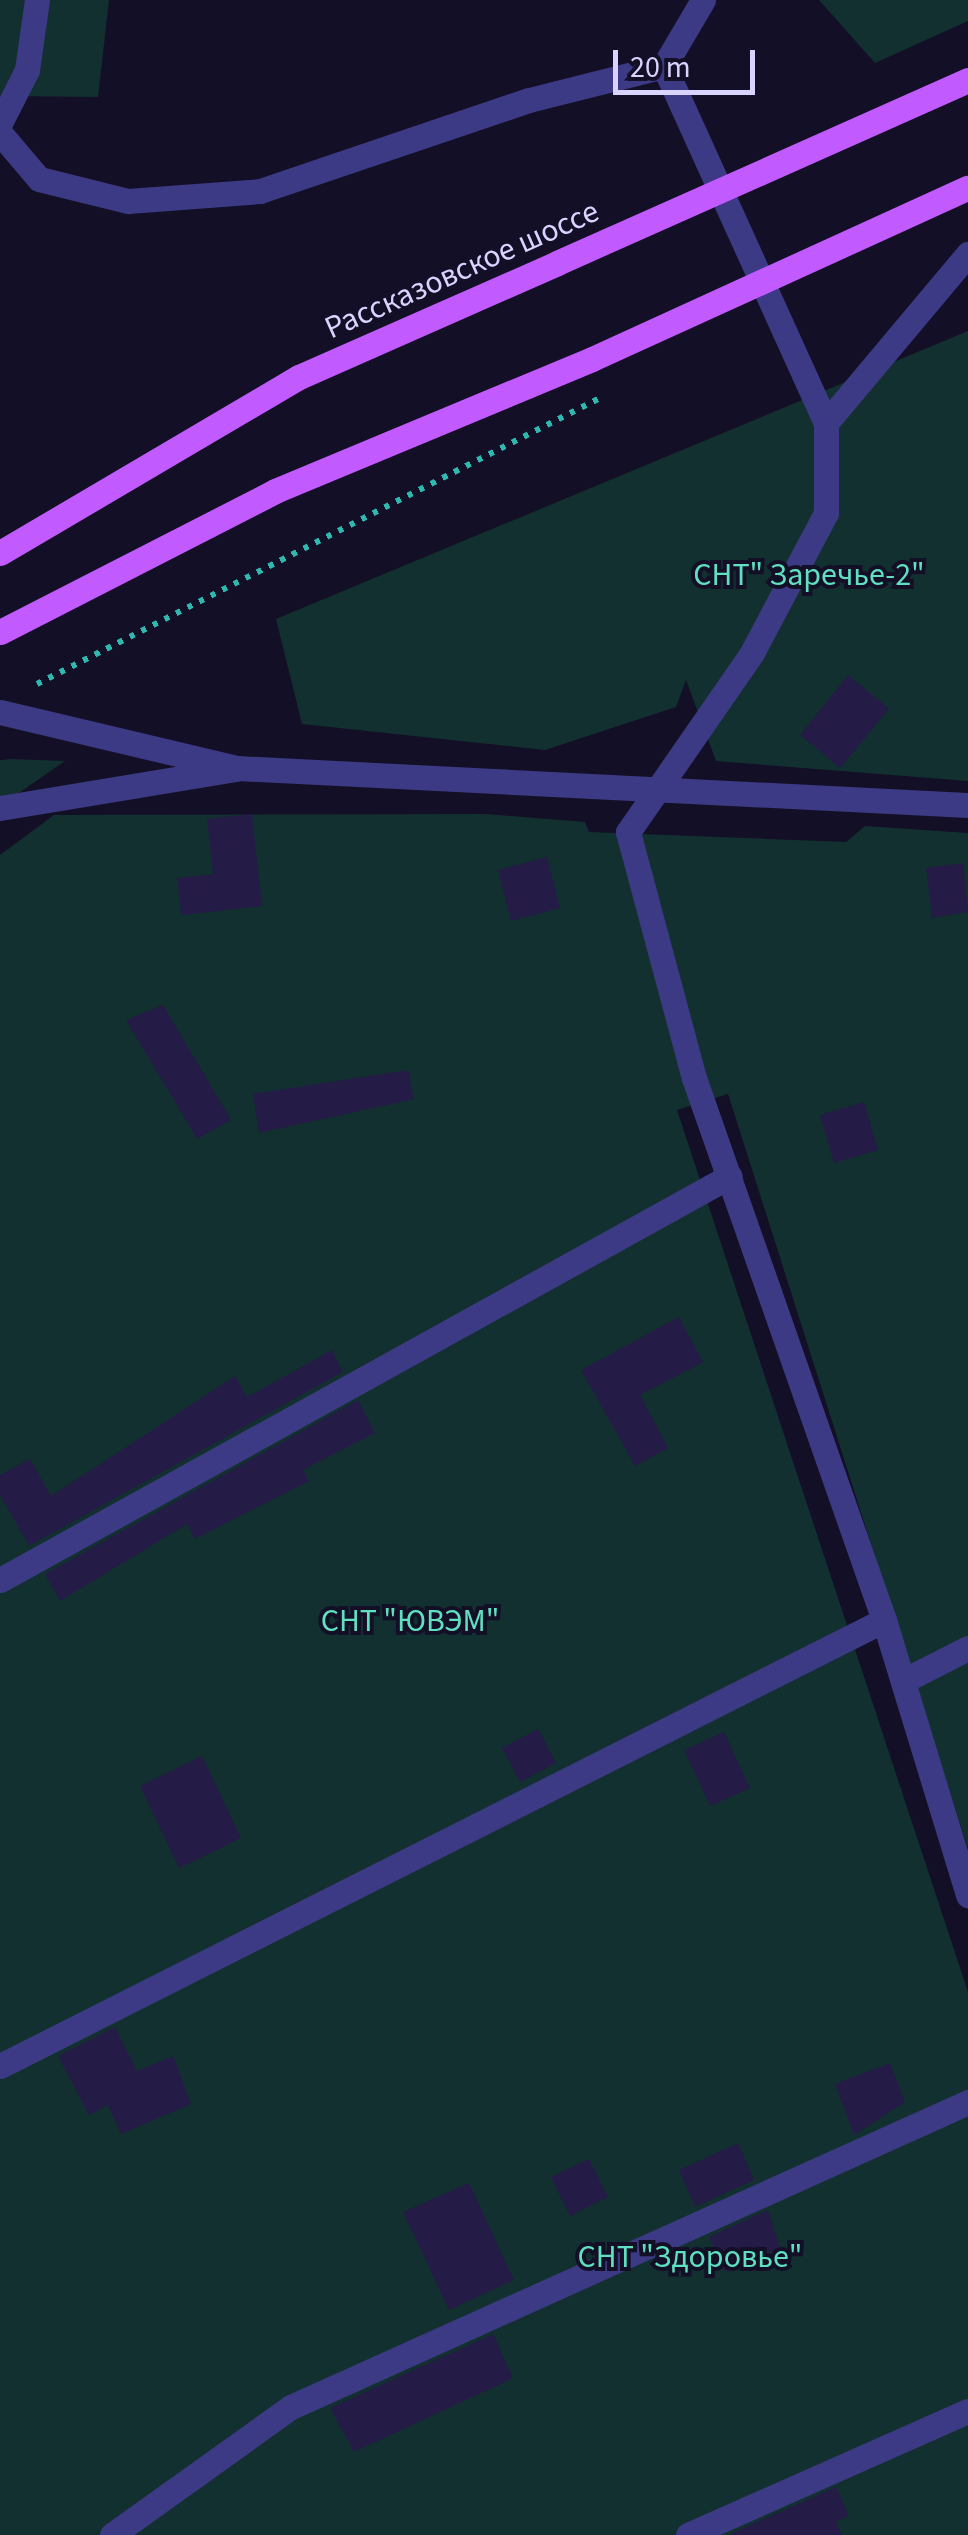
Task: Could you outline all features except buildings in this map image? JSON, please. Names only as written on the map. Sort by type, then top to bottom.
[{"type":"main road","name":"Рассказовское шоссе","points":[[0,554],[298,378],[968,80]]},
{"type":"main road","points":[[0,632],[275,492],[592,359],[968,188]]},
{"type":"street","points":[[0,123],[27,70],[37,0]]},
{"type":"street","points":[[0,133],[39,180],[128,202],[260,191],[530,100],[664,66],[703,0]]},
{"type":"street","points":[[664,66],[826,423],[826,513],[752,653],[628,832],[730,1176],[884,1620],[968,1895]]},
{"type":"street","points":[[826,423],[968,254]]},
{"type":"street","points":[[9,703],[237,768]]},
{"type":"street","points":[[0,808],[237,768],[968,805]]},
{"type":"street","points":[[0,1580],[730,1176]]},
{"type":"street","points":[[0,2066],[884,1620]]},
{"type":"street","points":[[903,1681],[968,1648]]},
{"type":"street","points":[[112,2535],[291,2407],[968,2102]]},
{"type":"street","points":[[688,2535],[968,2411]]},
{"type":"path","points":[[9,703],[604,393]]},
{"type":"green space","points":[[0,0],[109,0],[98,97],[0,96]]},
{"type":"green space","points":[[819,0],[968,0],[968,21],[875,63]]},
{"type":"green space","name":"СНТ\" Заречье-2\"","points":[[968,331],[968,781],[716,761],[686,680],[676,707],[545,750],[302,724],[276,619]]},
{"type":"green space","points":[[11,759],[65,761],[0,806],[0,760]]},
{"type":"green space","name":"СНТ \"ЮВЭМ\"","points":[[486,814],[585,822],[589,832],[846,842],[865,826],[968,833],[968,1849],[728,1094],[677,1110],[968,1992],[968,2535],[0,2535],[0,855],[54,815]]},
{"type":"park label","name":"СНТ \"Здоровье\"","points":[[690,2257]]}]
